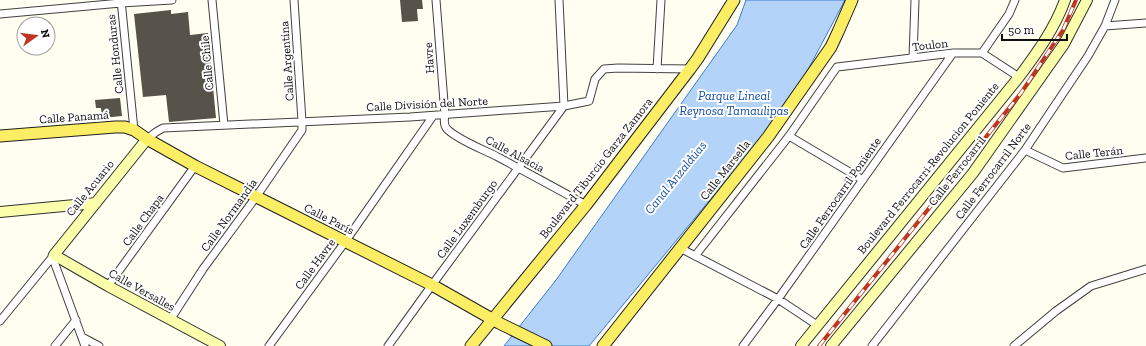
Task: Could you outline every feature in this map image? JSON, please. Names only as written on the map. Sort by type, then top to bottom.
[{"type":"main road","name":"Boulevard Tiburcio Garza Zamora","points":[[471,346],[495,321],[690,69],[734,0]]},
{"type":"main road","name":"Calle Marsella","points":[[603,346],[768,137],[831,46],[852,0]]},
{"type":"main road","name":"Calle Panamá","points":[[0,136],[125,127],[134,130],[147,139]]},
{"type":"main road","name":"Calle París","points":[[147,139],[195,166],[432,285],[495,321],[546,346]]},
{"type":"street","points":[[0,14],[121,2],[172,0]]},
{"type":"street","name":"Calle Chile","points":[[212,0],[224,125]]},
{"type":"street","name":"Calle Argentina","points":[[294,0],[302,121]]},
{"type":"street","name":"Havre","points":[[436,0],[444,115]]},
{"type":"street","points":[[560,0],[564,106]]},
{"type":"street","points":[[657,69],[661,0]]},
{"type":"street","points":[[912,58],[914,0]]},
{"type":"street","points":[[1015,0],[1009,14],[982,53],[1019,77]]},
{"type":"street","name":"Boulevard Ferrocarri-Revolucion Poniente","points":[[801,346],[1019,77],[1048,34],[1065,0]]},
{"type":"street","name":"Calle Ferrocarril","points":[[831,346],[973,173],[1064,44],[1087,0]]},
{"type":"street","name":"Calle Ferrocarril Norte","points":[[872,346],[1025,150],[1088,56],[1105,26],[1116,0]]},
{"type":"street","name":"Calle Honduras","points":[[121,2],[134,130]]},
{"type":"street","points":[[1105,26],[1146,23]]},
{"type":"street","name":"Toulon","points":[[789,136],[837,67],[953,53],[982,53]]},
{"type":"street","name":"Calle Ferrocarril Poniente","points":[[743,346],[953,53]]},
{"type":"street","name":"Calle División del Norte","points":[[147,139],[163,128],[433,116],[564,106],[589,101],[595,79],[604,69],[690,69]]},
{"type":"street","name":"Calle Luxemburgo","points":[[388,346],[564,106]]},
{"type":"street","name":"Calle Alsacia","points":[[444,115],[444,123],[446,128],[453,134],[586,205]]},
{"type":"street","name":"Calle Havre","points":[[269,346],[345,242],[433,116]]},
{"type":"street","name":"Calle Normandía","points":[[170,320],[203,269],[256,197],[302,130],[302,121]]},
{"type":"street","points":[[695,256],[789,136],[863,180]]},
{"type":"street","name":"Calle Acuario","points":[[0,321],[147,139]]},
{"type":"street","name":"Calle Terán","points":[[1025,150],[1063,168],[1146,158]]},
{"type":"street","name":"Calle Chapa","points":[[108,286],[195,166]]},
{"type":"street","points":[[0,212],[96,203]]},
{"type":"street","points":[[680,248],[778,299],[818,325]]},
{"type":"street","points":[[53,255],[86,346]]},
{"type":"street","name":"Calle Versalles","points":[[53,255],[220,346]]},
{"type":"street","points":[[1014,346],[1056,311],[1091,286],[1146,269]]},
{"type":"street","points":[[55,346],[76,320]]},
{"type":"street","points":[[82,337],[99,346]]},
{"type":"water","name":"Parque Lineal Reynosa Tamaulipas","points":[[746,0],[845,0],[803,79],[762,137],[589,346],[504,346],[556,280],[737,25]]},
{"type":"building","points":[[400,0],[422,0],[423,9],[417,9],[418,21],[402,22]]},
{"type":"building","points":[[171,10],[171,14],[188,12],[190,35],[208,33],[216,118],[169,122],[166,95],[143,97],[134,14]]},
{"type":"building","points":[[120,98],[122,116],[102,118],[101,108],[96,108],[95,100]]},
{"type":"railway","points":[[819,346],[1021,93],[1063,30],[1076,0]]},
{"type":"water label","name":"Canal Anzaldúas","points":[[675,177]]}]
